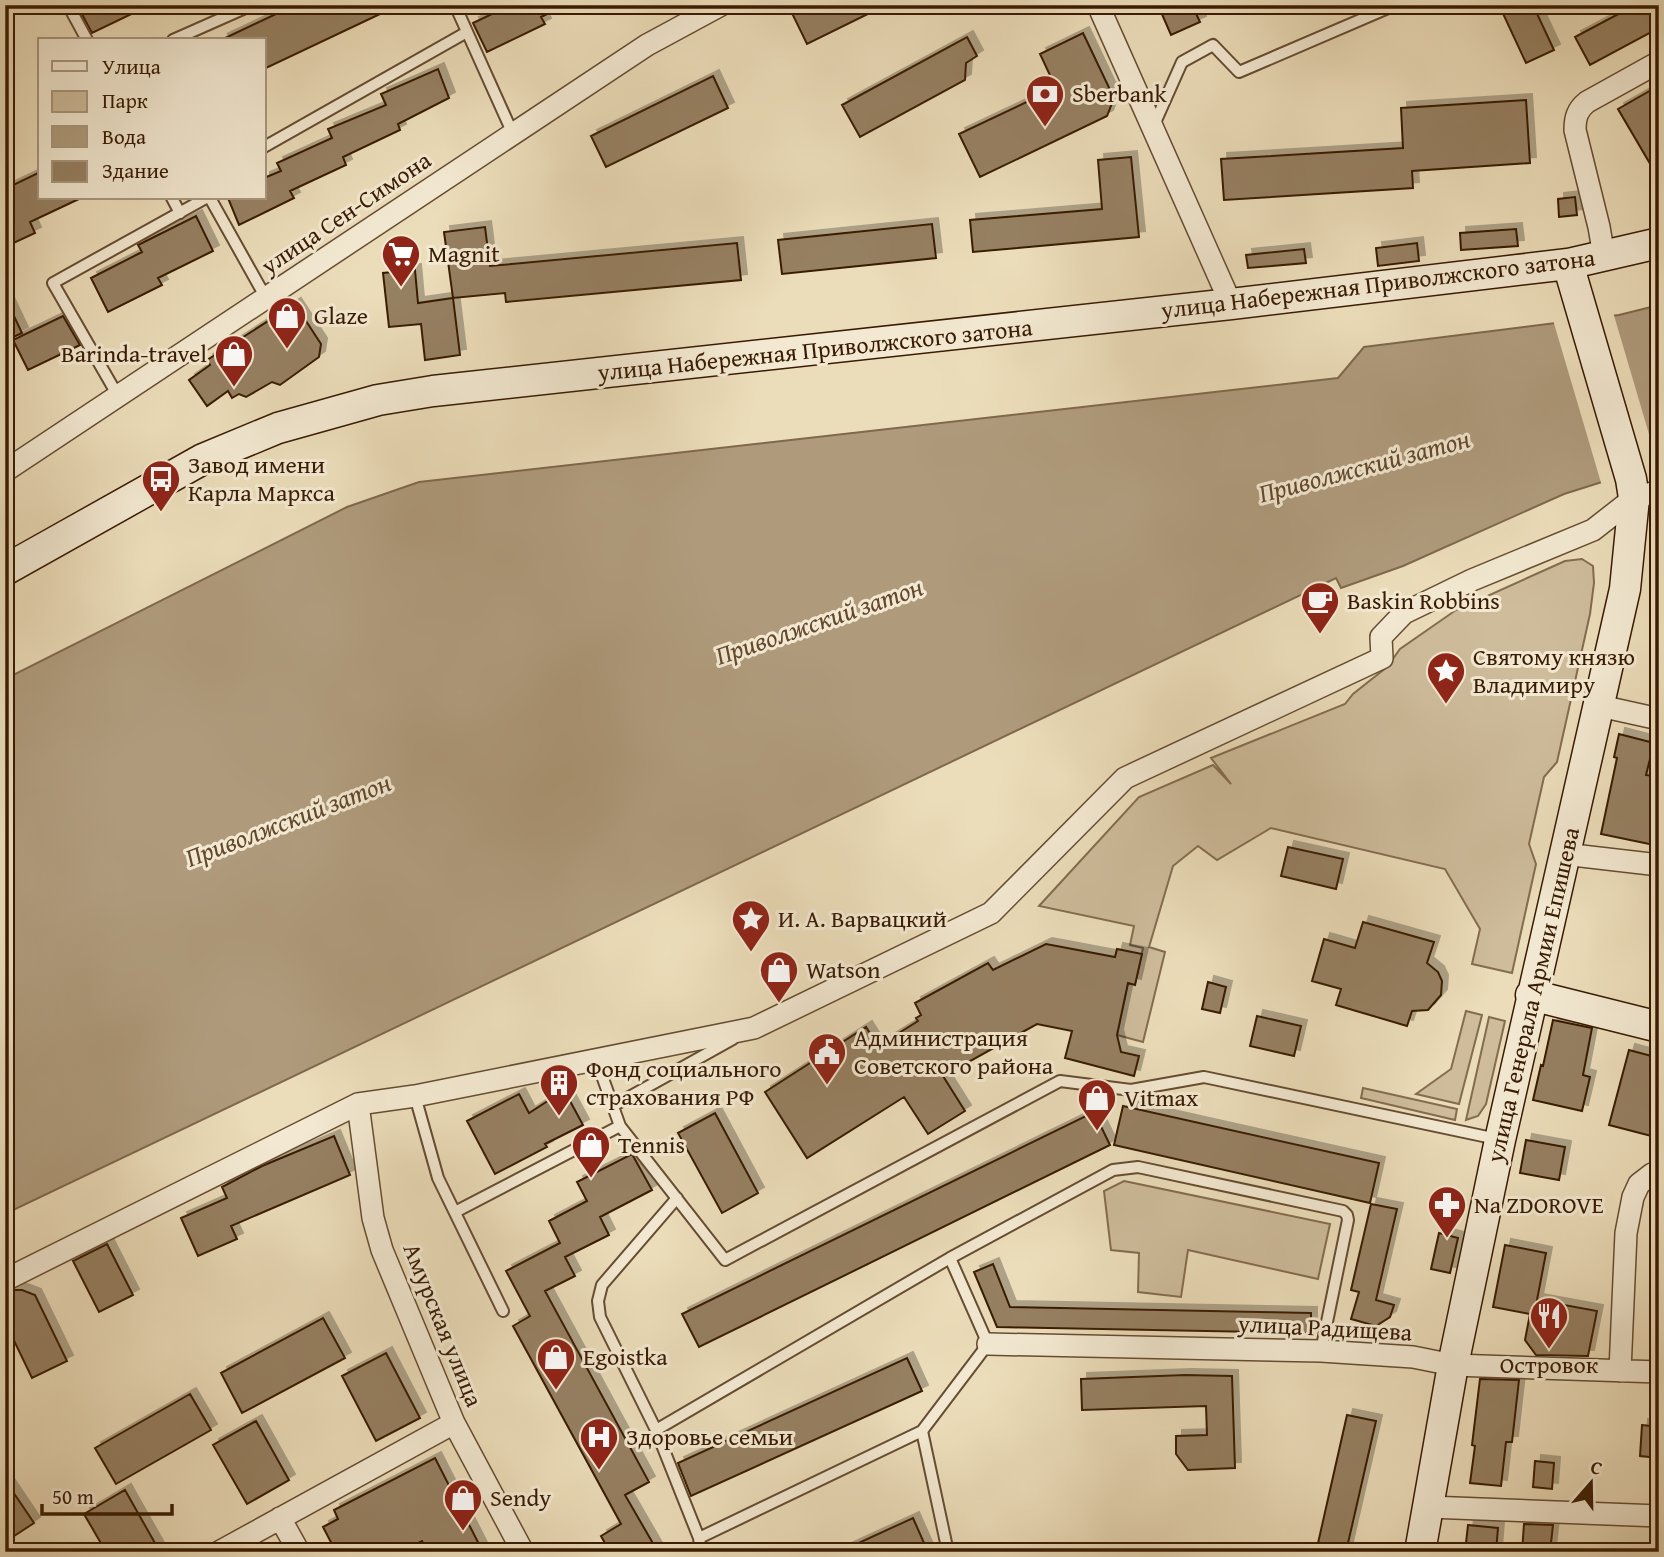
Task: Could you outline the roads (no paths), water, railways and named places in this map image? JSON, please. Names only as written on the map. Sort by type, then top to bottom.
[{"type":"main road","name":"улица Набережная Приволжского затона","points":[[5,570],[203,459],[278,428],[378,400],[433,391],[1231,304],[1569,264],[1659,243]]},
{"type":"main road","points":[[1569,264],[1641,489]]},
{"type":"main road","name":"улица Генерала Армии Епишева","points":[[1420,1552],[1452,1365],[1531,995],[1600,705],[1625,589],[1641,489]]},
{"type":"main road","points":[[1531,995],[1659,1027]]},
{"type":"street","points":[[1098,5],[1231,304]]},
{"type":"street","name":"улица Сен-Симона","points":[[5,471],[647,45],[717,6]]},
{"type":"street","points":[[1604,256],[1575,121],[1581,107],[1587,102],[1659,62]]},
{"type":"street","points":[[5,1280],[358,1104],[415,1096],[754,1028],[991,914],[1125,778],[1382,658],[1381,637],[1404,613],[1472,580],[1593,530],[1641,489]]},
{"type":"street","points":[[1600,705],[1659,719]]},
{"type":"street","points":[[1564,854],[1659,865]]},
{"type":"street","name":"Амурская улица","points":[[358,1104],[373,1218],[382,1250],[454,1423],[523,1552]]},
{"type":"street","points":[[1620,1371],[1626,1233],[1633,1196],[1639,1184],[1652,1174],[1659,1175]]},
{"type":"street","name":"улица Радищева","points":[[988,1344],[1321,1351],[1413,1357],[1452,1365],[1659,1373]]},
{"type":"street","points":[[219,1552],[454,1423]]},
{"type":"street","points":[[1429,1507],[1659,1516]]},
{"type":"street","points":[[280,1518],[299,1552]]},
{"type":"lane","points":[[68,5],[86,38]]},
{"type":"lane","points":[[178,38],[252,5]]},
{"type":"lane","points":[[1153,128],[1182,62],[1213,46],[1239,72],[1395,5]]},
{"type":"lane","points":[[457,6],[513,134]]},
{"type":"lane","points":[[266,146],[467,32]]},
{"type":"lane","points":[[173,200],[180,213]]},
{"type":"lane","points":[[118,396],[53,283],[204,200]]},
{"type":"lane","points":[[209,200],[266,298]]},
{"type":"lane","points":[[613,1105],[754,1028]]},
{"type":"lane","points":[[596,1059],[620,1126],[726,1260],[1059,1081],[1131,1090],[1204,1077],[1500,1140]]},
{"type":"lane","points":[[415,1096],[438,1178],[503,1311]]},
{"type":"lane","points":[[455,1212],[620,1126]]},
{"type":"lane","points":[[656,1430],[950,1258],[1112,1170],[1125,1168],[1138,1167],[1337,1208],[1347,1214],[1348,1220],[1321,1351]]},
{"type":"lane","points":[[677,1198],[602,1285],[598,1301],[600,1317],[656,1430],[699,1538],[701,1552]]},
{"type":"lane","points":[[699,1538],[922,1431],[988,1344],[950,1258]]},
{"type":"lane","points":[[922,1431],[948,1552]]},
{"type":"water","name":"Приволжский затон","points":[[1659,305],[1659,464],[1564,494],[1403,566],[1341,588],[1336,578],[5,1214],[5,679],[347,507],[419,482],[1338,378],[1364,347],[1619,315]]},
{"type":"place","name":"Sberbank","points":[[1045,128]]},
{"type":"place","name":"Magnit","points":[[401,288]]},
{"type":"place","name":"Glaze","points":[[287,350]]},
{"type":"place","name":"Barinda-travel","points":[[234,388]]},
{"type":"place","name":"Завод имени Карла Маркса","points":[[161,513]]},
{"type":"place","name":"Baskin Robbins","points":[[1320,635]]},
{"type":"place","name":"Святому князю Владимиру","points":[[1446,705]]},
{"type":"place","name":"И. А. Варвацкий","points":[[751,953]]},
{"type":"place","name":"Watson","points":[[779,1004]]},
{"type":"place","name":"Администрация Советского района","points":[[827,1086]]},
{"type":"place","name":"Фонд социального страхования РФ","points":[[559,1117]]},
{"type":"place","name":"Vitmax","points":[[1097,1132]]},
{"type":"place","name":"Tennis","points":[[591,1179]]},
{"type":"place","name":"Na ZDOROVE","points":[[1447,1239]]},
{"type":"place","name":"Островок","points":[[1549,1350]]},
{"type":"place","name":"Egoistka","points":[[556,1391]]},
{"type":"place","name":"Здоровье семьи","points":[[599,1471]]},
{"type":"place","name":"Sendy","points":[[463,1532]]}]
